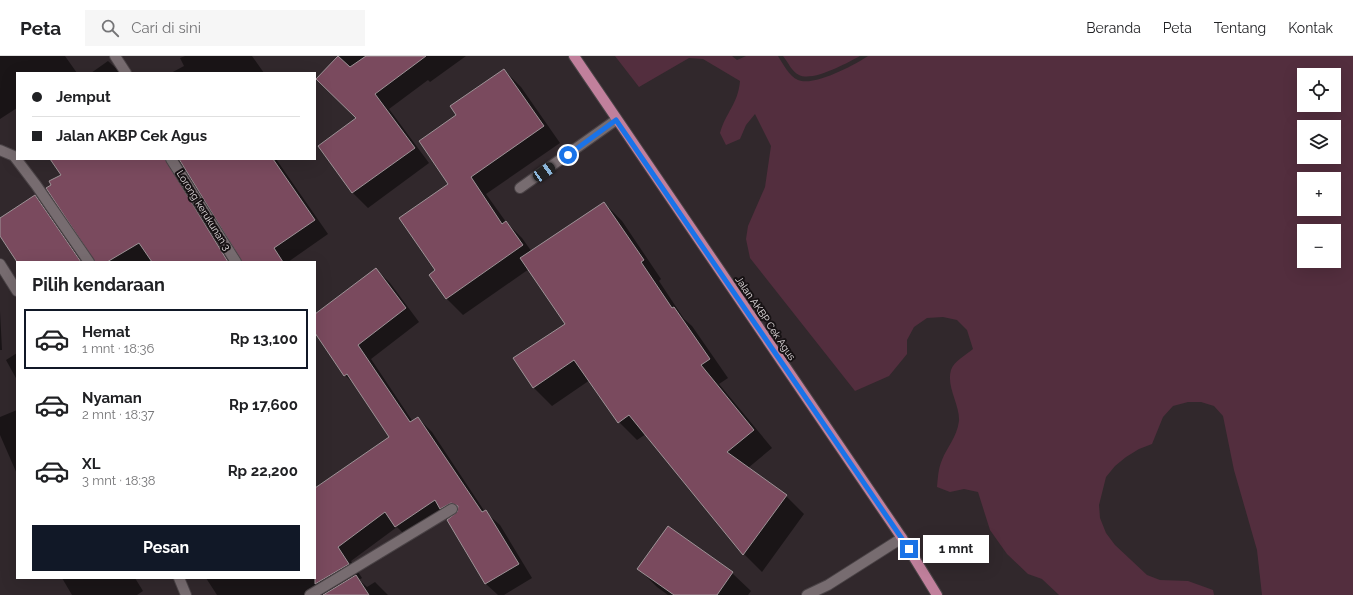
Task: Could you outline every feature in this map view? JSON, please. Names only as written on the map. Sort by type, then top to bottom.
[{"type":"main road","name":"Jalan AKBP Cek Agus","points":[[574,56],[616,120],[902,538],[937,595]]},
{"type":"street","points":[[115,56],[125,72]]},
{"type":"street","points":[[520,188],[616,120]]},
{"type":"street","points":[[0,150],[14,156],[16,159]]},
{"type":"street","points":[[17,160],[36,184],[88,261]]},
{"type":"street","name":"Lorong kerukunan 3","points":[[172,160],[235,261]]},
{"type":"street","points":[[0,264],[16,289]]},
{"type":"street","points":[[310,595],[452,509]]},
{"type":"street","points":[[808,595],[902,538]]},
{"type":"street","points":[[178,579],[186,595]]},
{"type":"shaded area","points":[[615,56],[732,56],[737,60],[746,56],[778,56],[786,70],[792,76],[798,80],[805,81],[823,78],[834,74],[854,65],[868,56],[1353,56],[1353,595],[1262,595],[1257,550],[1234,470],[1223,416],[1214,406],[1201,402],[1188,402],[1173,406],[1163,417],[1152,444],[1139,449],[1126,457],[1115,466],[1106,477],[1099,505],[1100,518],[1106,533],[1115,545],[1147,575],[1160,580],[1188,581],[1213,590],[1214,595],[1059,595],[1042,579],[1028,574],[1007,554],[990,530],[978,492],[964,489],[950,492],[937,487],[941,463],[952,442],[959,421],[959,415],[950,383],[951,370],[957,361],[973,349],[967,330],[957,320],[943,317],[927,318],[914,327],[907,340],[907,354],[889,376],[855,391],[750,258],[746,239],[748,226],[765,187],[771,146],[755,114],[746,125],[740,139],[726,145],[720,133],[725,119],[737,96],[740,81],[703,59],[689,58],[639,87]]},
{"type":"shaded area","points":[[783,56],[860,56],[830,71],[813,76],[805,76],[794,72]]},
{"type":"building","points":[[338,56],[350,67],[366,56],[426,56],[375,94],[415,148],[352,193],[318,146],[356,118],[316,79]]},
{"type":"building","points":[[504,69],[544,126],[471,177],[502,224],[506,221],[523,245],[446,299],[429,275],[435,270],[399,218],[448,184],[419,141],[456,115],[450,106]]},
{"type":"building","points":[[51,160],[166,160],[227,261],[151,261],[139,243],[109,261],[94,261],[46,188],[51,185],[49,181],[61,175]]},
{"type":"building","points":[[180,160],[274,160],[315,220],[274,248],[282,261],[241,261]]},
{"type":"building","points":[[35,195],[80,261],[16,261],[0,236],[0,218]]},
{"type":"building","points":[[604,202],[644,260],[641,262],[672,308],[674,307],[710,359],[701,365],[754,430],[727,452],[787,495],[743,555],[629,415],[618,423],[574,360],[533,388],[513,358],[565,324],[520,258]]},
{"type":"building","points":[[376,268],[406,308],[358,345],[410,422],[418,417],[482,512],[486,510],[519,564],[485,584],[447,520],[457,512],[458,506],[451,503],[440,509],[435,500],[395,527],[385,512],[338,547],[349,564],[315,584],[316,487],[389,437],[347,374],[344,376],[316,334],[316,313]]},
{"type":"building","points":[[668,526],[733,572],[717,595],[674,595],[637,569]]},
{"type":"building","points":[[356,575],[369,595],[323,595]]},
{"type":"route","points":[[568,155],[616,120],[858,472],[909,549]]}]
